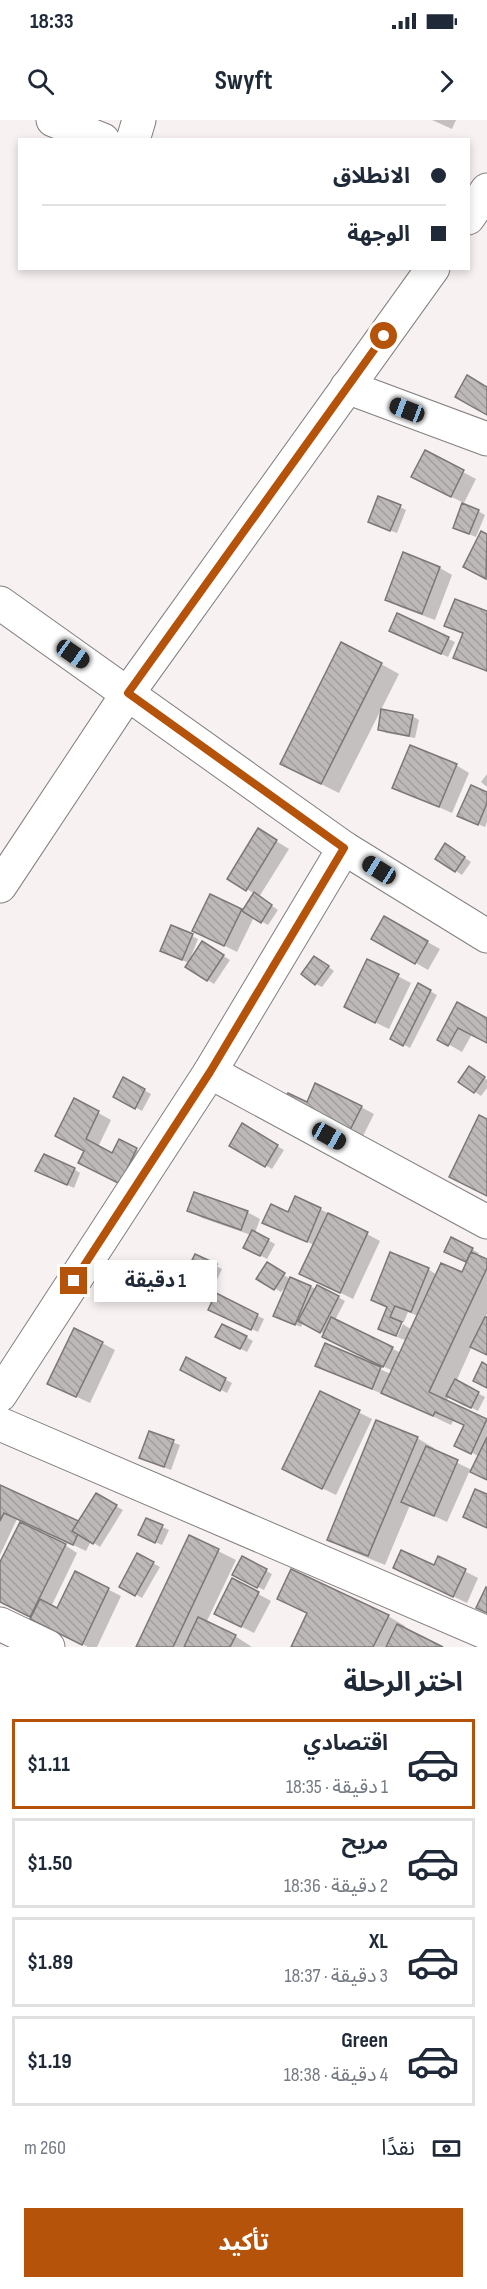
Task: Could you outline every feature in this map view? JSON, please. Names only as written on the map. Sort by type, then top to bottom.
[{"type":"street","points":[[54,120],[98,138]]},
{"type":"street","points":[[134,138],[139,120]]},
{"type":"street","points":[[470,215],[487,190]]},
{"type":"street","points":[[0,886],[128,693],[431,270]]},
{"type":"street","points":[[347,387],[487,440]]},
{"type":"street","points":[[0,603],[344,848],[487,936]]},
{"type":"street","points":[[0,1395],[210,1072],[344,848]]},
{"type":"street","points":[[210,1072],[487,1222]]},
{"type":"street","points":[[0,1424],[487,1633]]},
{"type":"street","points":[[0,1624],[41,1645]]},
{"type":"building","points":[[467,375],[487,387],[487,415],[455,397]]},
{"type":"building","points":[[425,450],[464,470],[451,497],[411,477]]},
{"type":"building","points":[[378,496],[401,505],[390,531],[368,522]]},
{"type":"building","points":[[462,503],[479,510],[469,534],[453,528]]},
{"type":"building","points":[[481,531],[487,534],[486,579],[463,567]]},
{"type":"building","points":[[403,552],[440,567],[422,614],[385,600]]},
{"type":"building","points":[[455,599],[487,611],[487,671],[453,658],[463,633],[444,626]]},
{"type":"building","points":[[397,613],[449,637],[441,654],[389,631]]},
{"type":"building","points":[[341,642],[382,663],[321,784],[280,764]]},
{"type":"building","points":[[381,709],[413,715],[409,736],[378,730]]},
{"type":"building","points":[[410,745],[457,764],[439,807],[392,788]]},
{"type":"building","points":[[471,785],[487,792],[487,803],[478,825],[457,816]]},
{"type":"building","points":[[258,828],[277,840],[246,891],[227,879]]},
{"type":"building","points":[[445,843],[465,857],[455,872],[435,859]]},
{"type":"building","points":[[254,892],[272,905],[261,923],[242,911]]},
{"type":"building","points":[[210,894],[242,909],[224,946],[192,931]]},
{"type":"building","points":[[384,916],[428,941],[415,964],[371,939]]},
{"type":"building","points":[[171,925],[193,934],[182,960],[160,951]]},
{"type":"building","points":[[202,941],[224,955],[207,981],[185,967]]},
{"type":"building","points":[[314,956],[329,966],[315,985],[301,974]]},
{"type":"building","points":[[367,959],[399,974],[375,1023],[344,1007]]},
{"type":"building","points":[[418,983],[431,990],[403,1046],[390,1039]]},
{"type":"building","points":[[457,1002],[487,1018],[487,1043],[458,1028],[448,1046],[437,1040]]},
{"type":"building","points":[[469,1066],[485,1077],[474,1093],[458,1082]]},
{"type":"building","points":[[123,1077],[145,1089],[135,1109],[113,1097]]},
{"type":"building","points":[[315,1083],[362,1106],[348,1134],[283,1102],[288,1093],[307,1102]]},
{"type":"building","points":[[74,1098],[99,1111],[86,1139],[112,1153],[119,1139],[137,1148],[120,1184],[78,1163],[84,1151],[55,1136]]},
{"type":"building","points":[[479,1115],[487,1119],[487,1196],[449,1177]]},
{"type":"building","points":[[242,1123],[278,1145],[265,1167],[229,1146]]},
{"type":"building","points":[[44,1154],[75,1168],[67,1185],[35,1171]]},
{"type":"building","points":[[194,1192],[248,1211],[241,1230],[187,1211]]},
{"type":"building","points":[[295,1196],[321,1208],[307,1242],[262,1223],[271,1204],[288,1212]]},
{"type":"building","points":[[328,1213],[368,1232],[340,1293],[299,1274]]},
{"type":"building","points":[[252,1230],[269,1239],[260,1256],[243,1248]]},
{"type":"building","points":[[451,1237],[473,1248],[466,1262],[444,1252]]},
{"type":"building","points":[[390,1252],[429,1268],[411,1312],[395,1306],[390,1317],[402,1322],[396,1336],[378,1329],[387,1307],[371,1300]]},
{"type":"building","points":[[471,1252],[487,1259],[487,1268],[429,1392],[487,1419],[471,1454],[454,1446],[464,1425],[435,1412],[433,1416],[381,1393],[441,1263],[462,1272]]},
{"type":"building","points":[[195,1254],[217,1264],[205,1289],[183,1278]]},
{"type":"building","points":[[267,1262],[285,1273],[274,1290],[256,1279]]},
{"type":"building","points":[[290,1277],[311,1286],[295,1325],[273,1316]]},
{"type":"building","points":[[317,1285],[339,1296],[320,1333],[298,1321]]},
{"type":"building","points":[[216,1293],[258,1314],[251,1330],[208,1310]]},
{"type":"building","points":[[331,1317],[393,1347],[383,1367],[322,1337]]},
{"type":"building","points":[[487,1317],[487,1355],[470,1347]]},
{"type":"building","points":[[222,1324],[247,1336],[240,1349],[215,1337]]},
{"type":"building","points":[[74,1328],[103,1342],[76,1397],[47,1384]]},
{"type":"building","points":[[325,1343],[381,1367],[372,1389],[315,1366]]},
{"type":"building","points":[[186,1357],[226,1378],[220,1391],[180,1370]]},
{"type":"building","points":[[482,1362],[487,1365],[487,1388],[473,1381]]},
{"type":"building","points":[[455,1379],[479,1392],[471,1408],[446,1396]]},
{"type":"building","points":[[320,1391],[360,1410],[322,1489],[282,1469]]},
{"type":"building","points":[[376,1420],[418,1437],[368,1556],[327,1540]]},
{"type":"building","points":[[149,1431],[174,1440],[164,1467],[139,1458]]},
{"type":"building","points":[[487,1437],[487,1480],[470,1472]]},
{"type":"building","points":[[426,1446],[458,1460],[434,1516],[401,1502]]},
{"type":"building","points":[[0,1485],[83,1523],[73,1545],[4,1513],[0,1521]]},
{"type":"building","points":[[475,1489],[487,1494],[487,1528],[463,1517]]},
{"type":"building","points":[[96,1493],[117,1505],[93,1544],[72,1531]]},
{"type":"building","points":[[146,1518],[163,1525],[155,1543],[138,1535]]},
{"type":"building","points":[[20,1522],[66,1544],[30,1617],[0,1602],[0,1562]]},
{"type":"building","points":[[189,1535],[219,1549],[173,1647],[136,1647]]},
{"type":"building","points":[[401,1550],[434,1565],[438,1556],[466,1569],[453,1597],[393,1568]]},
{"type":"building","points":[[137,1553],[154,1562],[135,1596],[119,1587]]},
{"type":"building","points":[[242,1556],[267,1569],[257,1588],[232,1575]]},
{"type":"building","points":[[291,1569],[389,1615],[373,1647],[291,1647],[307,1613],[277,1599]]},
{"type":"building","points":[[75,1571],[109,1588],[82,1645],[30,1619],[40,1599],[57,1608]]},
{"type":"building","points":[[232,1578],[259,1592],[241,1627],[214,1614]]},
{"type":"building","points":[[487,1588],[487,1613],[476,1608]]},
{"type":"building","points":[[198,1617],[236,1635],[230,1647],[184,1647]]},
{"type":"building","points":[[397,1624],[443,1647],[386,1647]]},
{"type":"route","points":[[74,1281],[210,1072],[344,848],[128,693],[384,336]]}]
